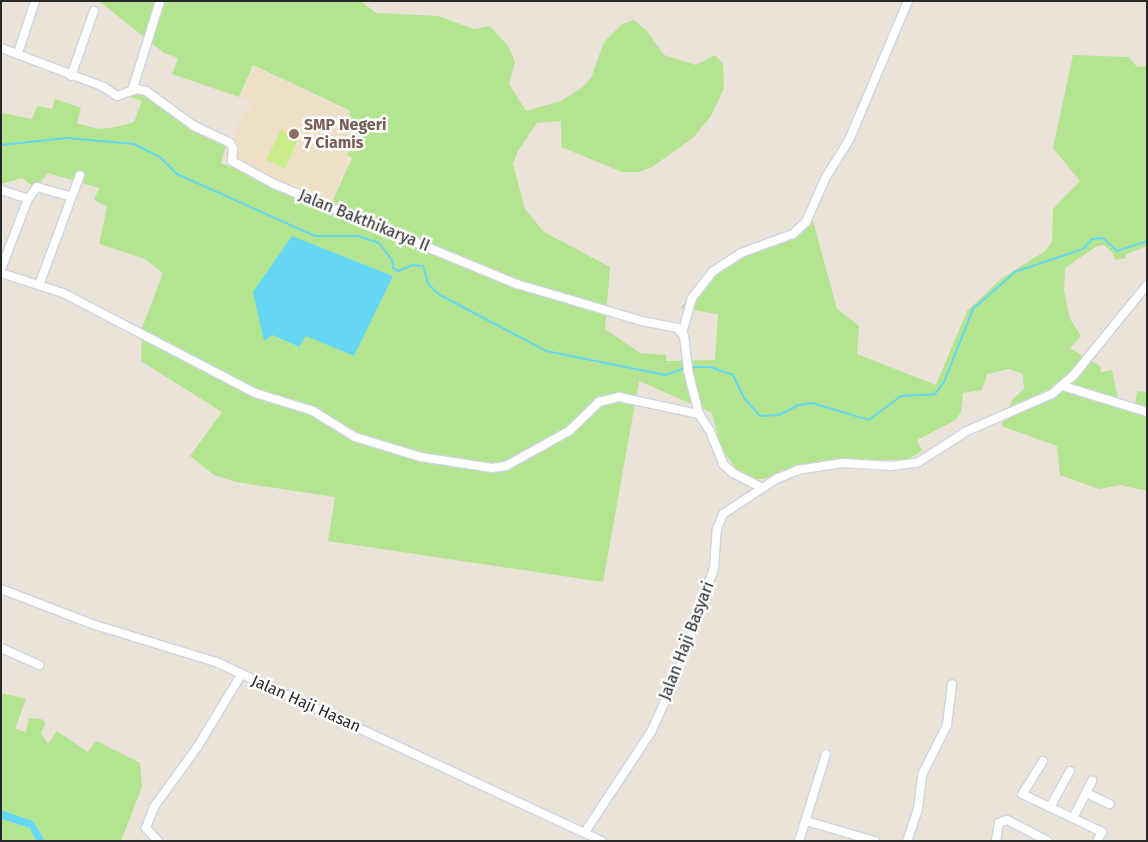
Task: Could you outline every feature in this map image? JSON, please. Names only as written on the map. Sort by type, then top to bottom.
[{"type":"street","points":[[18,52],[35,1]]},
{"type":"street","points":[[132,91],[160,1]]},
{"type":"street","points":[[762,488],[733,473],[723,464],[710,430],[699,414],[687,368],[682,333],[692,298],[712,272],[742,253],[793,234],[806,222],[826,177],[852,134],[865,97],[908,1]]},
{"type":"street","points":[[71,76],[94,11]]},
{"type":"street","name":"Jalan Bakthikarya II","points":[[1,48],[18,52],[71,76],[104,87],[118,96],[132,91],[146,91],[194,126],[230,143],[233,149],[232,161],[274,184],[517,284],[642,322],[661,324],[682,333]]},
{"type":"street","points":[[38,285],[80,175]]},
{"type":"street","points":[[1,269],[28,199],[37,187],[71,197]]},
{"type":"street","points":[[1,190],[28,199]]},
{"type":"street","points":[[1,274],[63,293],[255,393],[313,411],[355,437],[421,457],[492,468],[506,466],[569,431],[600,402],[615,397],[699,414]]},
{"type":"street","name":"Jalan Haji Basyari","points":[[585,832],[651,732],[677,675],[714,568],[720,517],[784,475],[824,465],[900,466],[917,462],[967,431],[1028,406],[1063,386],[1147,285]]},
{"type":"street","points":[[1063,386],[1147,412]]},
{"type":"street","name":"Jalan Haji Hasan","points":[[1,589],[95,625],[193,652],[602,841]]},
{"type":"street","points":[[1,648],[39,665]]},
{"type":"street","points":[[158,841],[146,828],[154,807],[198,746],[241,675]]},
{"type":"street","points":[[907,841],[918,809],[922,775],[946,725],[952,684]]},
{"type":"street","points":[[799,841],[826,754]]},
{"type":"street","points":[[1043,761],[1022,794],[1102,832],[1097,841]]},
{"type":"street","points":[[1050,807],[1070,770]]},
{"type":"street","points":[[1073,818],[1092,782]]},
{"type":"street","points":[[1086,792],[1110,804]]},
{"type":"street","points":[[996,841],[999,823],[1006,820],[1032,837],[1048,841]]},
{"type":"street","points":[[806,821],[875,841]]},
{"type":"shaded area","name":"SMP Negeri 7 Ciamis","points":[[255,67],[350,112],[345,122],[359,129],[346,156],[350,158],[330,204],[224,156],[244,111],[248,112],[252,103],[241,98]]},
{"type":"green space","points":[[99,1],[361,1],[376,13],[438,16],[474,29],[490,26],[508,46],[515,62],[509,84],[526,111],[561,101],[583,87],[591,78],[604,42],[622,24],[634,20],[647,31],[664,55],[696,65],[715,55],[723,64],[724,88],[711,116],[693,138],[652,167],[639,172],[622,172],[561,147],[561,121],[537,123],[518,151],[513,164],[525,209],[544,232],[610,267],[605,329],[640,353],[666,355],[666,361],[715,360],[718,314],[681,308],[692,291],[709,270],[732,253],[813,221],[837,309],[859,326],[857,354],[936,385],[967,311],[1002,278],[1044,252],[1052,242],[1053,209],[1080,181],[1053,148],[1073,55],[1129,57],[1137,67],[1147,66],[1147,244],[1145,247],[1126,254],[1126,258],[1115,260],[1113,253],[1104,245],[1097,246],[1065,268],[1064,291],[1070,319],[1081,336],[1070,348],[1100,366],[1101,372],[1112,370],[1120,408],[1134,412],[1137,391],[1147,392],[1147,491],[1120,485],[1099,489],[1060,475],[1057,446],[1001,426],[1012,400],[1024,389],[1023,374],[1009,369],[987,374],[982,390],[963,393],[961,412],[956,420],[917,440],[922,451],[907,460],[831,460],[790,468],[764,479],[752,479],[737,470],[721,448],[712,413],[639,381],[603,582],[328,541],[335,497],[236,482],[214,475],[190,456],[222,412],[141,361],[142,328],[163,273],[145,259],[99,244],[107,207],[94,200],[99,188],[48,173],[39,184],[31,185],[22,178],[1,184],[1,118],[3,113],[32,119],[37,106],[52,109],[55,99],[81,108],[77,123],[98,129],[116,127],[134,122],[142,101],[130,97],[140,93],[186,126],[226,145],[221,163],[329,209],[352,158],[347,155],[360,129],[346,122],[351,111],[253,65],[239,97],[172,74],[178,58],[164,53]],"holes":[[[393,276],[306,336],[298,347],[272,335]]]},
{"type":"green space","points":[[281,130],[299,138],[285,169],[266,160]]},
{"type":"green space","points":[[1,693],[26,699],[15,729],[26,732],[29,718],[41,719],[46,723],[41,733],[48,744],[57,731],[88,752],[96,741],[140,763],[142,787],[121,841],[45,841],[33,821],[1,810]]},
{"type":"green space","points":[[1,819],[30,828],[36,841],[1,841]]},
{"type":"water","points":[[292,236],[393,276],[354,356],[306,336],[299,347],[272,335],[264,341],[253,292]]},
{"type":"water","points":[[1,810],[33,821],[45,841],[36,841],[30,828],[1,819]]},
{"type":"waterway","points":[[1,145],[67,138],[134,144],[161,158],[177,174],[315,236],[358,236],[379,243],[392,260],[393,268],[398,271],[413,265],[423,266],[428,284],[440,295],[546,351],[666,375],[685,368]]},
{"type":"waterway","points":[[689,367],[710,367],[733,375],[744,398],[760,416],[779,415],[799,405],[812,403],[869,420],[901,396],[935,394],[944,382],[973,309],[1015,272],[1083,249],[1092,239],[1103,238],[1117,251],[1147,241]]},
{"type":"place","name":"SMP Negeri 7 Ciamis","points":[[294,134]]}]
